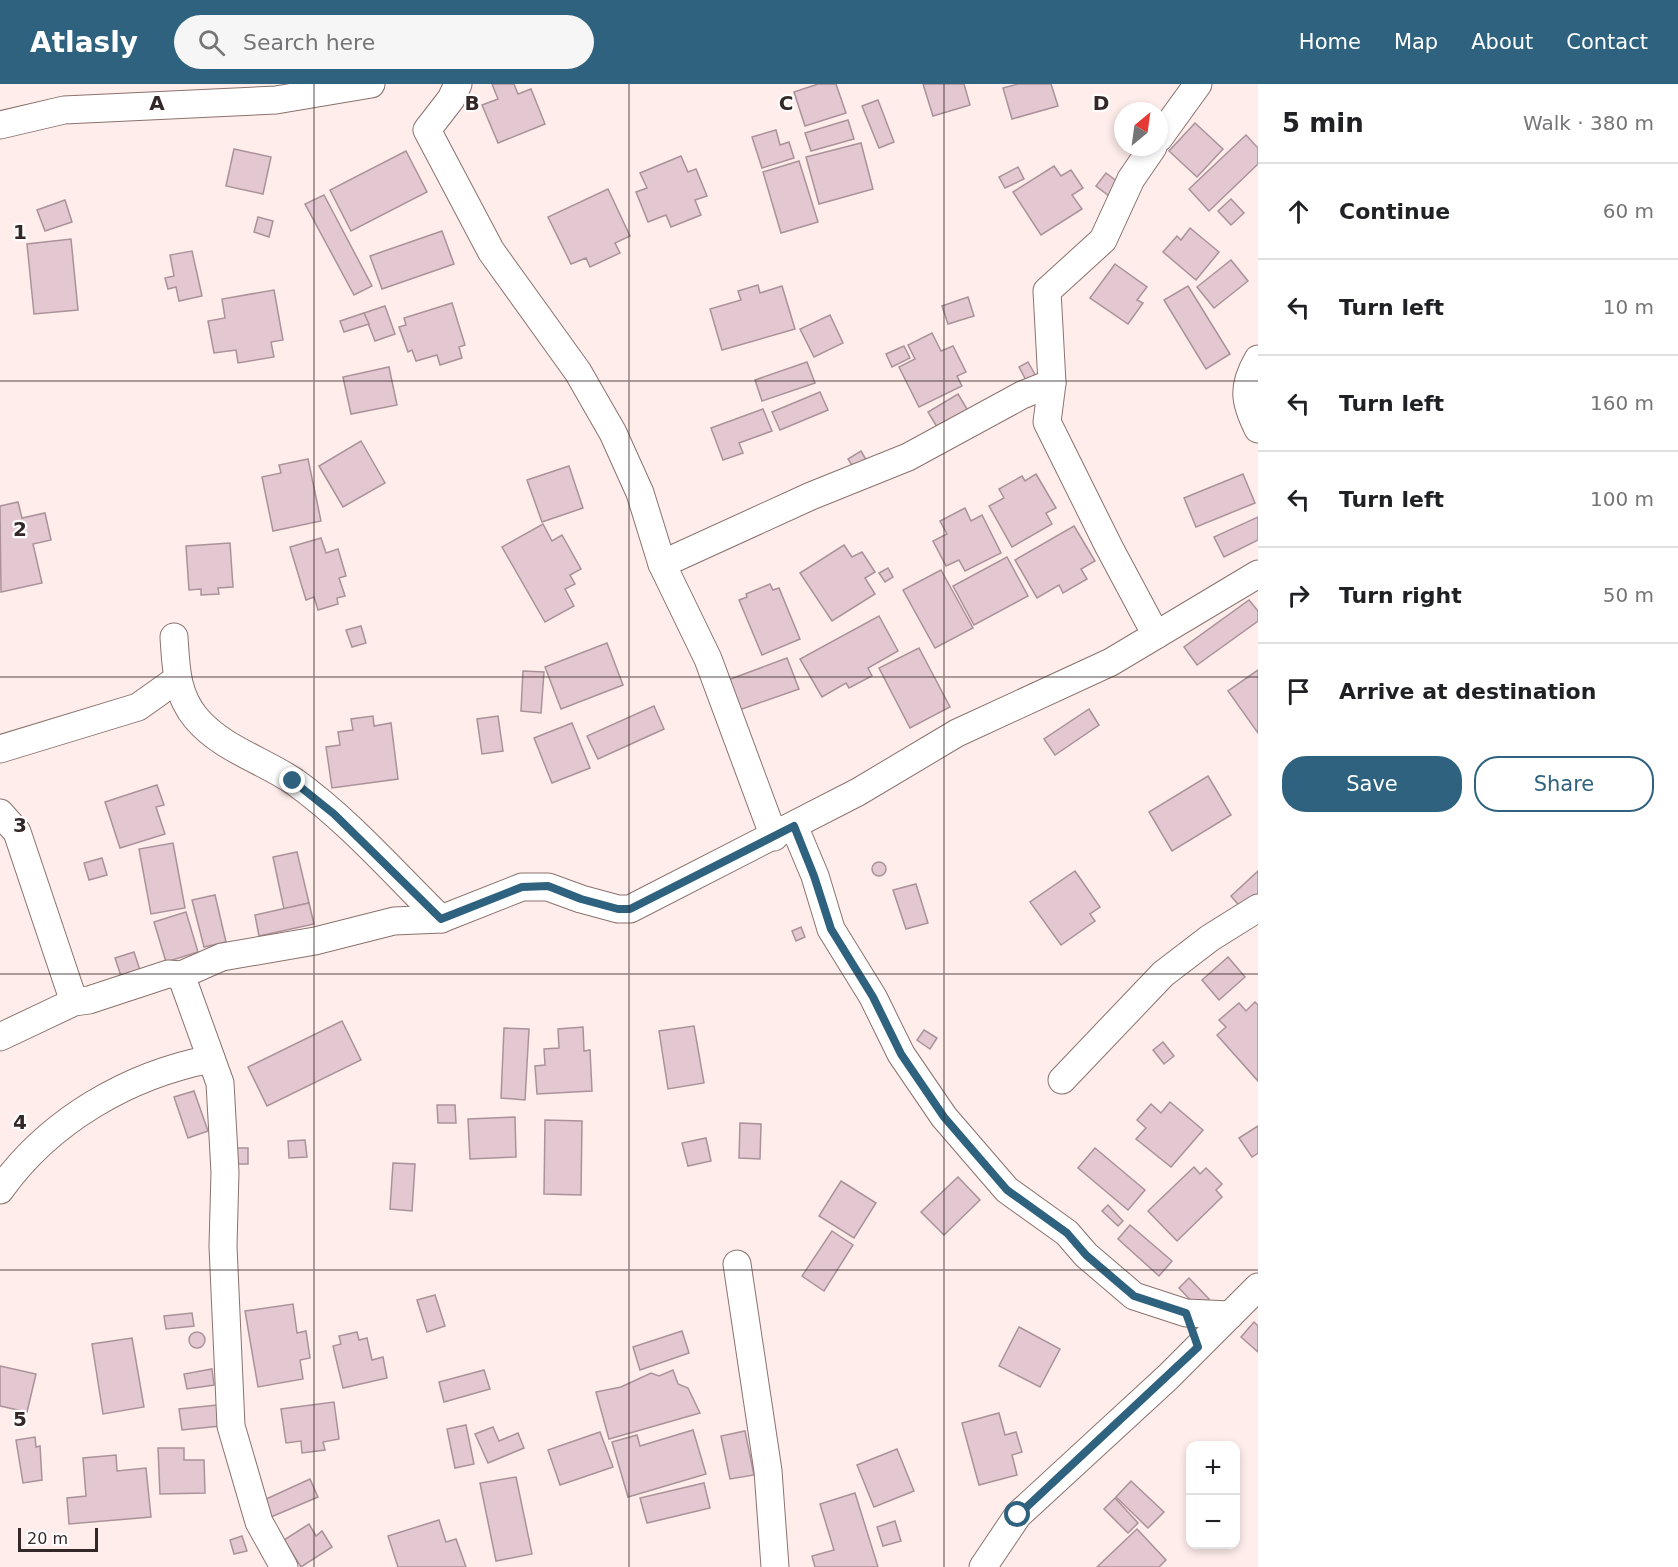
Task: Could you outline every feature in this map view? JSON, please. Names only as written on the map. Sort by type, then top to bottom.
[{"type":"street","points":[[0,125],[63,110],[276,100],[371,84]]},
{"type":"street","points":[[458,84],[451,99],[427,130],[491,252],[578,372],[613,433],[640,493],[662,564],[708,659],[784,831],[814,876],[831,929],[873,997],[901,1054],[944,1117],[1007,1190],[1067,1233],[1086,1255],[1134,1296],[1186,1313],[1230,1315]]},
{"type":"street","points":[[1168,126],[1198,84]]},
{"type":"street","points":[[1147,156],[1131,179],[1103,240],[1047,291],[1052,382],[1047,422],[1109,547],[1156,634]]},
{"type":"street","points":[[1258,359],[1246,385],[1247,406],[1258,429]]},
{"type":"street","points":[[662,564],[811,496],[908,457],[1022,395],[1052,382]]},
{"type":"street","points":[[0,1037],[74,1002],[89,1000],[168,974],[181,975],[222,957],[315,941],[393,921],[441,919],[522,887],[548,886],[581,899],[618,909],[630,909],[784,831],[957,733],[1100,667],[1258,574]]},
{"type":"street","points":[[174,637],[176,680],[195,718],[212,734],[293,781],[326,807],[441,919]]},
{"type":"street","points":[[0,749],[138,707],[176,680]]},
{"type":"street","points":[[0,813],[17,832],[74,1002]]},
{"type":"street","points":[[1062,1080],[1163,974],[1210,938],[1258,908]]},
{"type":"street","points":[[181,975],[220,1083],[225,1172],[223,1246],[231,1426],[259,1522],[284,1567]]},
{"type":"street","points":[[0,1190],[39,1143],[78,1112],[184,1064],[211,1059]]},
{"type":"street","points":[[737,1264],[768,1471],[775,1567]]},
{"type":"street","points":[[982,1567],[1018,1515],[1198,1347],[1258,1287]]},
{"type":"street","points":[[1186,1313],[1198,1347]]},
{"type":"building","points":[[492,84],[514,84],[518,94],[531,89],[545,124],[498,143],[482,105],[498,99]]},
{"type":"building","points":[[818,84],[836,84],[846,113],[805,126],[794,92]]},
{"type":"building","points":[[923,84],[964,84],[970,105],[933,116]]},
{"type":"building","points":[[1018,84],[1051,84],[1058,106],[1012,119],[1003,88]]},
{"type":"building","points":[[878,100],[894,142],[879,148],[862,106]]},
{"type":"building","points":[[848,120],[854,139],[811,151],[805,133]]},
{"type":"building","points":[[1195,123],[1223,149],[1197,177],[1169,151]]},
{"type":"building","points":[[776,130],[780,145],[789,142],[794,158],[762,168],[752,137]]},
{"type":"building","points":[[1246,135],[1258,148],[1258,164],[1209,211],[1189,189]]},
{"type":"building","points":[[861,143],[873,189],[819,204],[806,157]]},
{"type":"building","points":[[234,149],[271,157],[263,194],[226,186]]},
{"type":"building","points":[[406,151],[427,192],[351,231],[330,190]]},
{"type":"building","points":[[681,156],[688,172],[696,169],[707,196],[695,200],[701,215],[671,227],[666,215],[648,222],[636,192],[647,188],[640,173]]},
{"type":"building","points":[[799,161],[818,222],[781,233],[763,172]]},
{"type":"building","points":[[1054,166],[1061,176],[1071,170],[1083,188],[1072,195],[1082,209],[1041,235],[1013,192]]},
{"type":"building","points":[[1018,167],[1024,179],[1005,188],[999,177]]},
{"type":"building","points":[[1106,173],[1123,186],[1113,199],[1096,186]]},
{"type":"building","points":[[608,189],[630,236],[615,243],[620,253],[590,267],[586,258],[571,264],[548,217]]},
{"type":"building","points":[[324,195],[372,286],[354,295],[305,204]]},
{"type":"building","points":[[1231,199],[1244,213],[1231,225],[1218,211]]},
{"type":"building","points":[[65,200],[72,222],[45,231],[37,210]]},
{"type":"building","points":[[258,217],[273,221],[269,237],[254,232]]},
{"type":"building","points":[[1190,228],[1219,252],[1196,280],[1163,252],[1177,236],[1181,240]]},
{"type":"building","points":[[442,231],[454,264],[382,289],[370,256]]},
{"type":"building","points":[[71,239],[78,310],[34,314],[27,244]]},
{"type":"building","points":[[192,251],[202,296],[179,301],[176,287],[168,289],[165,278],[174,276],[170,255]]},
{"type":"building","points":[[1231,260],[1248,281],[1214,308],[1197,287]]},
{"type":"building","points":[[1115,264],[1147,287],[1137,300],[1143,303],[1128,324],[1090,298]]},
{"type":"building","points":[[758,285],[760,293],[782,286],[795,329],[722,350],[710,309],[741,300],[738,291]]},
{"type":"building","points":[[1188,286],[1230,354],[1206,369],[1164,300]]},
{"type":"building","points":[[274,290],[283,340],[271,342],[274,357],[238,363],[236,350],[214,353],[208,321],[225,318],[222,299]]},
{"type":"building","points":[[968,297],[974,316],[948,324],[942,306]]},
{"type":"building","points":[[452,303],[465,345],[459,347],[462,358],[440,365],[437,355],[416,361],[412,350],[408,352],[399,327],[406,325],[404,318]]},
{"type":"building","points":[[385,306],[395,334],[375,341],[364,313]]},
{"type":"building","points":[[364,313],[369,324],[344,332],[340,321]]},
{"type":"building","points":[[830,315],[843,343],[814,357],[800,329]]},
{"type":"building","points":[[932,333],[941,351],[953,346],[966,372],[957,376],[962,386],[919,407],[899,367],[915,359],[908,345]]},
{"type":"building","points":[[904,346],[910,358],[892,367],[886,354]]},
{"type":"building","points":[[807,362],[815,383],[762,401],[755,380]]},
{"type":"building","points":[[1028,362],[1037,378],[1028,384],[1019,367]]},
{"type":"building","points":[[389,367],[397,405],[351,414],[343,377]]},
{"type":"building","points":[[820,392],[828,410],[780,430],[772,412]]},
{"type":"building","points":[[958,394],[970,414],[940,432],[928,412]]},
{"type":"building","points":[[763,409],[772,431],[739,443],[743,453],[723,460],[711,428]]},
{"type":"building","points":[[361,441],[385,483],[343,507],[319,466]]},
{"type":"building","points":[[861,451],[868,463],[855,470],[848,459]]},
{"type":"building","points":[[308,459],[321,521],[273,531],[262,477],[281,473],[279,465]]},
{"type":"building","points":[[569,466],[583,508],[542,522],[527,480]]},
{"type":"building","points":[[1036,474],[1056,508],[1046,513],[1052,524],[1012,547],[989,506],[1004,498],[999,489],[1022,476],[1025,481]]},
{"type":"building","points":[[1243,474],[1255,503],[1196,527],[1184,498]]},
{"type":"building","points":[[18,502],[22,518],[45,513],[51,540],[33,544],[42,583],[1,592],[0,506]]},
{"type":"building","points":[[965,508],[971,521],[982,515],[1001,553],[965,571],[959,560],[946,566],[933,541],[947,534],[940,521]]},
{"type":"building","points":[[1258,517],[1258,540],[1224,557],[1214,537]]},
{"type":"building","points":[[543,524],[552,541],[562,535],[581,569],[570,575],[575,584],[565,589],[574,606],[545,622],[502,547]]},
{"type":"building","points":[[1074,526],[1095,561],[1081,569],[1087,579],[1063,593],[1059,585],[1037,598],[1015,560]]},
{"type":"building","points":[[321,538],[326,553],[338,549],[346,576],[339,578],[345,596],[337,598],[338,604],[318,610],[314,597],[306,600],[290,547]]},
{"type":"building","points":[[230,543],[233,587],[218,588],[219,594],[201,595],[201,589],[189,590],[186,546]]},
{"type":"building","points":[[844,545],[852,557],[862,552],[875,572],[865,578],[875,594],[832,621],[800,573]]},
{"type":"building","points":[[1007,557],[1028,596],[974,625],[953,586]]},
{"type":"building","points":[[888,568],[893,577],[885,582],[879,573]]},
{"type":"building","points":[[941,570],[973,628],[935,648],[903,590]]},
{"type":"building","points":[[770,584],[773,590],[779,588],[800,639],[762,655],[739,600],[747,597],[746,594]]},
{"type":"building","points":[[1249,600],[1258,611],[1258,621],[1197,665],[1184,647]]},
{"type":"building","points":[[879,616],[898,651],[868,668],[872,676],[849,688],[846,683],[822,697],[800,659]]},
{"type":"building","points":[[361,626],[366,643],[352,647],[346,630]]},
{"type":"building","points":[[607,643],[623,685],[561,709],[545,667]]},
{"type":"building","points":[[919,648],[950,707],[910,728],[879,668]]},
{"type":"building","points":[[787,658],[799,689],[739,710],[728,680]]},
{"type":"building","points":[[1258,670],[1258,733],[1228,691]]},
{"type":"building","points":[[523,671],[544,672],[541,713],[521,711]]},
{"type":"building","points":[[654,706],[664,729],[598,759],[587,736]]},
{"type":"building","points":[[1089,709],[1099,725],[1055,755],[1044,739]]},
{"type":"building","points":[[373,716],[374,726],[391,723],[398,779],[332,788],[326,747],[340,745],[338,732],[353,730],[351,719]]},
{"type":"building","points":[[498,716],[503,751],[482,754],[477,719]]},
{"type":"building","points":[[572,723],[590,768],[552,783],[534,738]]},
{"type":"building","points":[[1208,776],[1231,815],[1172,851],[1149,812]]},
{"type":"building","points":[[157,785],[164,805],[156,807],[165,834],[120,848],[105,802]]},
{"type":"building","points":[[173,843],[185,908],[151,914],[139,849]]},
{"type":"building","points":[[297,852],[309,903],[284,909],[273,857]]},
{"type":"building","points":[[102,858],[107,875],[89,880],[84,863]]},
{"type":"building","points":[[876,862],[882,862],[886,869],[882,876],[876,876],[872,872],[872,866]]},
{"type":"building","points":[[1075,871],[1100,907],[1090,914],[1095,921],[1061,945],[1030,902]]},
{"type":"building","points":[[1258,871],[1258,895],[1242,909],[1231,896]]},
{"type":"building","points":[[916,884],[928,923],[906,929],[893,890]]},
{"type":"building","points":[[215,895],[226,942],[204,947],[192,900]]},
{"type":"building","points":[[309,903],[314,924],[259,936],[255,915]]},
{"type":"building","points":[[186,912],[198,952],[166,962],[154,922]]},
{"type":"building","points":[[801,927],[805,937],[796,941],[792,931]]},
{"type":"building","points":[[134,952],[141,973],[122,979],[115,958]]},
{"type":"building","points":[[1228,957],[1245,977],[1219,1000],[1202,980]]},
{"type":"building","points":[[1255,1002],[1258,1005],[1258,1081],[1217,1035],[1226,1027],[1219,1020],[1239,1003],[1246,1011]]},
{"type":"building","points":[[342,1021],[361,1060],[267,1106],[248,1067]]},
{"type":"building","points":[[694,1026],[704,1083],[668,1089],[659,1031]]},
{"type":"building","points":[[583,1027],[584,1051],[590,1050],[592,1091],[537,1094],[535,1066],[545,1065],[544,1049],[559,1048],[558,1029]]},
{"type":"building","points":[[504,1028],[529,1029],[525,1100],[501,1098]]},
{"type":"building","points":[[924,1030],[937,1038],[930,1049],[917,1040]]},
{"type":"building","points":[[1163,1042],[1174,1056],[1164,1064],[1153,1050]]},
{"type":"building","points":[[194,1091],[208,1131],[188,1138],[174,1097]]},
{"type":"building","points":[[1170,1102],[1203,1130],[1171,1167],[1136,1139],[1146,1128],[1137,1120],[1151,1104],[1161,1113]]},
{"type":"building","points":[[437,1105],[455,1105],[456,1123],[438,1123]]},
{"type":"building","points":[[515,1117],[516,1157],[470,1159],[468,1119]]},
{"type":"building","points":[[545,1120],[582,1121],[581,1195],[544,1194]]},
{"type":"building","points":[[740,1123],[761,1124],[760,1159],[739,1158]]},
{"type":"building","points":[[1258,1126],[1258,1153],[1252,1157],[1239,1138]]},
{"type":"building","points":[[706,1138],[711,1161],[688,1166],[682,1143]]},
{"type":"building","points":[[305,1140],[307,1157],[289,1158],[288,1141]]},
{"type":"building","points":[[233,1148],[248,1148],[248,1164],[233,1164]]},
{"type":"building","points":[[1095,1148],[1145,1190],[1128,1210],[1078,1168]]},
{"type":"building","points":[[393,1163],[415,1164],[412,1211],[390,1209]]},
{"type":"building","points":[[1194,1167],[1200,1174],[1206,1168],[1222,1184],[1216,1190],[1222,1197],[1177,1241],[1148,1211]]},
{"type":"building","points":[[958,1177],[980,1200],[944,1235],[921,1212]]},
{"type":"building","points":[[841,1181],[876,1203],[854,1238],[819,1216]]},
{"type":"building","points":[[1108,1205],[1123,1221],[1118,1226],[1102,1211]]},
{"type":"building","points":[[1130,1225],[1172,1261],[1159,1276],[1118,1239]]},
{"type":"building","points":[[832,1231],[853,1245],[824,1291],[802,1276]]},
{"type":"building","points":[[1189,1278],[1209,1299],[1199,1309],[1179,1288]]},
{"type":"building","points":[[435,1295],[445,1326],[427,1332],[417,1300]]},
{"type":"building","points":[[293,1304],[297,1333],[306,1331],[310,1358],[300,1360],[303,1379],[258,1387],[245,1311]]},
{"type":"building","points":[[192,1313],[194,1326],[166,1329],[164,1316]]},
{"type":"building","points":[[1254,1322],[1258,1326],[1258,1352],[1241,1337]]},
{"type":"building","points":[[1019,1327],[1060,1349],[1040,1387],[999,1366]]},
{"type":"building","points":[[682,1331],[689,1353],[640,1370],[633,1347]]},
{"type":"building","points":[[197,1332],[205,1340],[197,1348],[189,1340]]},
{"type":"building","points":[[357,1332],[359,1340],[367,1338],[372,1360],[383,1357],[387,1378],[343,1388],[333,1346],[341,1344],[339,1336]]},
{"type":"building","points":[[132,1338],[144,1407],[103,1414],[92,1344]]},
{"type":"building","points":[[0,1366],[36,1374],[27,1412],[0,1406]]},
{"type":"building","points":[[212,1369],[214,1385],[187,1389],[184,1374]]},
{"type":"building","points":[[484,1370],[490,1389],[444,1402],[439,1382]]},
{"type":"building","points":[[673,1370],[678,1384],[688,1388],[700,1413],[609,1439],[596,1392],[621,1387],[651,1373],[659,1376]]},
{"type":"building","points":[[334,1402],[339,1439],[323,1442],[325,1450],[302,1453],[301,1441],[286,1443],[281,1409]]},
{"type":"building","points":[[217,1405],[220,1426],[182,1430],[179,1409]]},
{"type":"building","points":[[999,1413],[1005,1435],[1016,1432],[1022,1452],[1012,1455],[1017,1475],[979,1485],[962,1423]]},
{"type":"building","points":[[466,1425],[474,1464],[455,1468],[447,1429]]},
{"type":"building","points":[[493,1427],[499,1441],[518,1433],[524,1448],[488,1463],[475,1434]]},
{"type":"building","points":[[693,1430],[706,1474],[628,1497],[612,1442],[637,1435],[640,1446]]},
{"type":"building","points":[[745,1431],[754,1475],[730,1479],[721,1436]]},
{"type":"building","points":[[600,1432],[613,1467],[560,1485],[548,1450]]},
{"type":"building","points":[[35,1437],[36,1447],[40,1446],[42,1480],[23,1483],[16,1440]]},
{"type":"building","points":[[158,1448],[184,1448],[184,1460],[204,1460],[205,1493],[160,1494]]},
{"type":"building","points":[[897,1449],[914,1491],[874,1507],[857,1465]]},
{"type":"building","points":[[116,1455],[117,1471],[146,1468],[151,1517],[69,1524],[67,1498],[86,1496],[83,1458]]},
{"type":"building","points":[[516,1477],[532,1554],[496,1561],[480,1483]]},
{"type":"building","points":[[310,1479],[318,1497],[271,1517],[264,1500]]},
{"type":"building","points":[[1131,1481],[1164,1512],[1148,1528],[1116,1497]]},
{"type":"building","points":[[704,1483],[710,1508],[647,1523],[640,1498]]},
{"type":"building","points":[[855,1493],[878,1567],[815,1567],[812,1556],[834,1550],[820,1504]]},
{"type":"building","points":[[1115,1498],[1138,1523],[1128,1533],[1104,1509]]},
{"type":"building","points":[[439,1520],[446,1542],[456,1539],[466,1567],[398,1567],[388,1536]]},
{"type":"building","points":[[895,1521],[901,1541],[883,1546],[877,1527]]},
{"type":"building","points":[[309,1524],[316,1536],[322,1531],[332,1547],[301,1567],[284,1540]]},
{"type":"building","points":[[1137,1529],[1166,1560],[1159,1567],[1097,1567]]},
{"type":"building","points":[[242,1536],[247,1551],[234,1554],[230,1540]]},
{"type":"route","points":[[293,781],[334,814],[441,919],[522,887],[548,886],[581,899],[618,909],[630,909],[794,826],[814,876],[831,929],[873,997],[901,1054],[944,1117],[1007,1190],[1067,1233],[1086,1255],[1134,1296],[1186,1313],[1198,1347],[1018,1515]]}]
